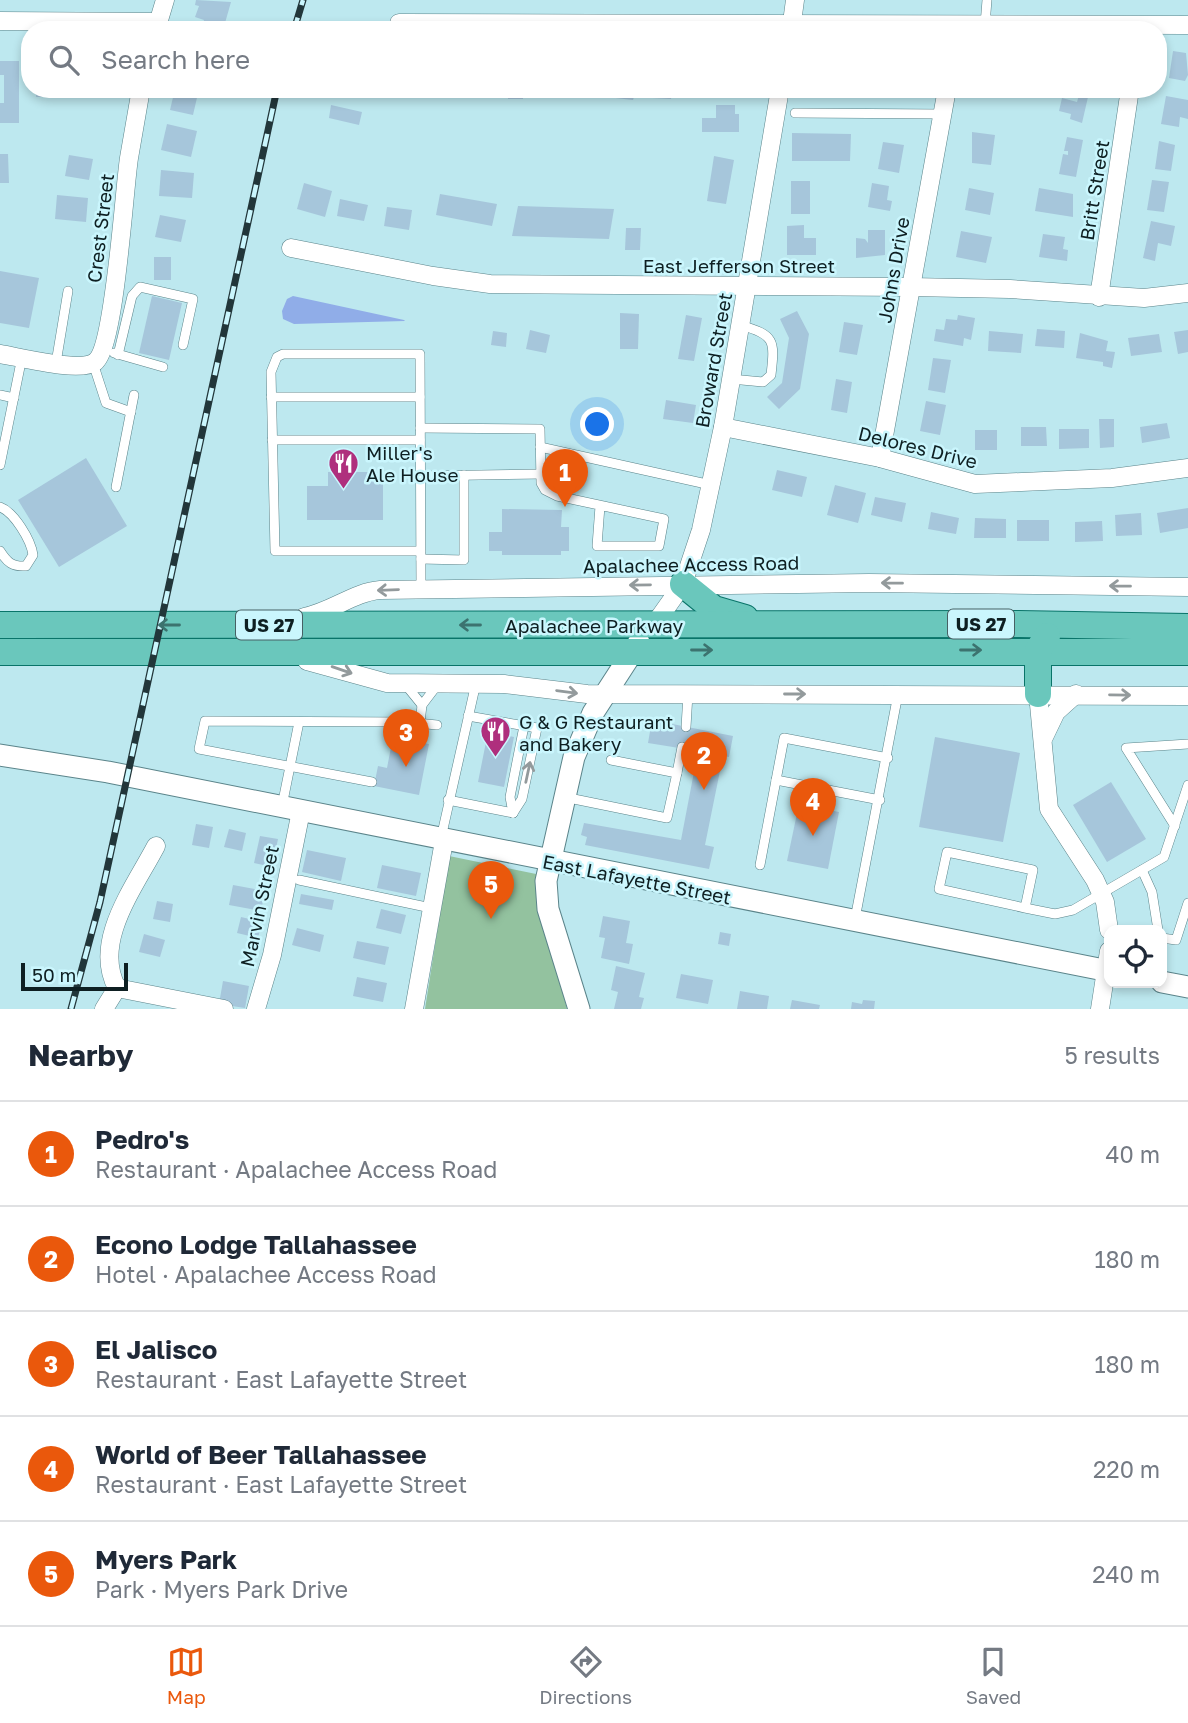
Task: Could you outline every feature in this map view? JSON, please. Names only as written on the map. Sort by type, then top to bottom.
[{"type":"main road","points":[[684,584],[720,611],[788,625]]},
{"type":"main road","name":"Apalachee Parkway","points":[[0,625],[1071,625],[1188,628]]},
{"type":"main road","points":[[1038,694],[1038,650],[1048,634],[1071,625]]},
{"type":"main road","name":"Apalachee Parkway","points":[[0,652],[1188,652]]},
{"type":"main road","points":[[0,660],[102,652]]},
{"type":"street","points":[[159,21],[165,0]]},
{"type":"street","points":[[792,21],[795,0]]},
{"type":"street","points":[[0,22],[21,23]]},
{"type":"street","points":[[1167,26],[1188,25]]},
{"type":"street","name":"Crest Street","points":[[100,358],[113,292],[129,159],[139,98]]},
{"type":"street","name":"Broward Street","points":[[654,625],[684,584],[698,544],[723,427],[778,98]]},
{"type":"street","name":"Johns Drive","points":[[880,458],[946,98]]},
{"type":"street","name":"Britt Street","points":[[1099,297],[1129,98]]},
{"type":"street","name":"East Jefferson Street","points":[[291,248],[433,276],[490,284],[1010,289],[1144,299],[1188,293]]},
{"type":"street","points":[[0,354],[55,363],[100,358]]},
{"type":"street","name":"Delores Drive","points":[[723,427],[880,458],[975,484],[1112,478],[1188,468]]},
{"type":"street","name":"Apalachee Access Road","points":[[201,625],[302,617],[334,608],[367,592],[421,589],[684,584],[1188,587]]},
{"type":"street","points":[[579,1009],[545,896],[550,862],[563,797],[577,749],[605,694],[633,650],[654,625]]},
{"type":"street","points":[[202,652],[316,662],[379,681],[476,683],[605,694],[1188,696]]},
{"type":"street","points":[[1038,694],[1049,809],[1101,892],[1109,925]]},
{"type":"street","points":[[1044,737],[1056,712],[1076,694]]},
{"type":"street","name":"East Lafayette Street","points":[[0,755],[90,769],[855,922],[1104,963]]},
{"type":"street","name":"Marvin Street","points":[[256,1009],[272,955],[291,810]]},
{"type":"street","points":[[414,1009],[442,840]]},
{"type":"street","points":[[117,988],[109,973],[110,940],[156,846]]},
{"type":"street","points":[[1167,983],[1188,987]]},
{"type":"street","points":[[104,1009],[117,988]]},
{"type":"street","points":[[117,988],[223,1009]]},
{"type":"street","points":[[1100,1009],[1104,988]]},
{"type":"lane","points":[[985,21],[987,0]]},
{"type":"lane","points":[[794,113],[943,114]]},
{"type":"lane","points":[[131,412],[106,402],[100,358],[132,296],[140,287],[193,299],[183,345]]},
{"type":"lane","points":[[55,363],[68,291]]},
{"type":"lane","points":[[113,292],[132,296]]},
{"type":"lane","points":[[731,379],[763,382],[771,375],[775,346],[769,337],[740,325]]},
{"type":"lane","points":[[421,589],[421,555],[420,476],[420,354],[284,354],[277,357],[271,372],[275,551],[421,555],[464,560],[464,475]]},
{"type":"lane","points":[[0,466],[22,357]]},
{"type":"lane","points":[[100,358],[163,367]]},
{"type":"lane","points":[[0,395],[13,398]]},
{"type":"lane","points":[[116,488],[134,395]]},
{"type":"lane","points":[[271,397],[420,397]]},
{"type":"lane","points":[[420,428],[540,429],[541,474],[545,490],[557,496],[664,519],[659,546],[597,546],[600,506]]},
{"type":"lane","points":[[272,440],[420,440]]},
{"type":"lane","points":[[540,447],[711,485]]},
{"type":"lane","points":[[420,476],[541,474]]},
{"type":"lane","points":[[0,507],[9,511],[32,547],[33,555],[26,566],[16,567],[6,562],[0,551]]},
{"type":"lane","points":[[404,683],[422,705]]},
{"type":"lane","points":[[420,723],[422,705],[439,683]]},
{"type":"lane","points":[[442,840],[448,800],[476,683]]},
{"type":"lane","points":[[686,727],[688,694]]},
{"type":"lane","points":[[855,922],[898,694]]},
{"type":"lane","points":[[468,716],[537,729],[522,799],[513,813]]},
{"type":"lane","points":[[372,782],[199,749],[205,721],[437,725]]},
{"type":"lane","points":[[291,810],[290,766],[299,722]]},
{"type":"lane","points":[[513,813],[510,797],[524,726]]},
{"type":"lane","points":[[760,865],[784,738],[888,758]]},
{"type":"lane","points":[[1175,826],[1126,748],[1188,744]]},
{"type":"lane","points":[[563,797],[667,818],[682,747]]},
{"type":"lane","points":[[611,760],[677,773]]},
{"type":"lane","points":[[776,780],[880,800]]},
{"type":"lane","points":[[1024,908],[1033,870],[947,852],[939,889],[1024,908],[1055,914],[1073,910],[1164,857],[1188,785]]},
{"type":"lane","points":[[448,800],[513,813]]},
{"type":"lane","points":[[1142,870],[1152,892],[1157,925]]},
{"type":"lane","points":[[299,880],[431,908]]},
{"type":"lane","points":[[1167,939],[1176,940],[1188,904]]},
{"type":"green space","points":[[449,856],[541,875],[539,900],[567,1009],[425,1009]]},
{"type":"water","points":[[293,296],[405,321],[294,324],[283,319],[282,311],[287,299]]},
{"type":"building","points":[[196,0],[231,2],[226,21],[204,21],[195,17],[199,6],[195,5]]},
{"type":"building","points":[[1173,51],[1186,53],[1188,75],[1185,81],[1169,78]]},
{"type":"building","points":[[0,61],[19,61],[19,123],[0,123],[0,103],[4,103],[4,75],[0,75]]},
{"type":"building","points":[[1167,96],[1188,100],[1188,119],[1180,117],[1179,127],[1161,124]]},
{"type":"building","points":[[173,98],[197,98],[193,115],[170,110]]},
{"type":"building","points":[[1062,98],[1077,102],[1078,98],[1088,98],[1082,123],[1070,119],[1071,114],[1059,111]]},
{"type":"building","points":[[331,105],[362,112],[359,125],[329,118]]},
{"type":"building","points":[[716,105],[735,105],[735,114],[739,114],[739,132],[702,132],[702,118],[716,118]]},
{"type":"building","points":[[167,124],[197,131],[191,157],[161,150]]},
{"type":"building","points":[[972,132],[995,135],[991,165],[972,163]]},
{"type":"building","points":[[792,133],[851,134],[850,161],[792,161]]},
{"type":"building","points":[[1067,137],[1083,140],[1076,177],[1059,174],[1063,154],[1068,155],[1068,151],[1064,151]]},
{"type":"building","points":[[1159,141],[1175,145],[1171,171],[1155,169]]},
{"type":"building","points":[[883,142],[904,145],[899,173],[878,169]]},
{"type":"building","points":[[0,154],[8,154],[9,183],[0,183]]},
{"type":"building","points":[[69,155],[93,159],[89,180],[65,176]]},
{"type":"building","points":[[714,156],[734,160],[726,204],[707,201]]},
{"type":"building","points":[[161,170],[194,173],[192,198],[159,196]]},
{"type":"building","points":[[1152,180],[1169,182],[1164,212],[1147,210]]},
{"type":"building","points":[[791,181],[810,181],[810,214],[791,214]]},
{"type":"building","points":[[304,183],[332,191],[325,217],[297,209]]},
{"type":"building","points":[[872,183],[889,186],[887,200],[892,201],[890,211],[868,207]]},
{"type":"building","points":[[969,188],[994,193],[990,215],[965,210]]},
{"type":"building","points":[[1039,188],[1073,194],[1073,217],[1035,211]]},
{"type":"building","points":[[440,194],[497,204],[492,226],[436,215]]},
{"type":"building","points":[[57,195],[88,198],[86,222],[55,219]]},
{"type":"building","points":[[340,199],[368,205],[364,221],[337,216]]},
{"type":"building","points":[[518,206],[614,209],[609,239],[512,236]]},
{"type":"building","points":[[387,207],[412,210],[409,230],[384,226]]},
{"type":"building","points":[[160,215],[186,220],[181,242],[155,237]]},
{"type":"building","points":[[1151,221],[1175,226],[1171,246],[1158,243],[1155,261],[1143,258]]},
{"type":"building","points":[[804,225],[804,238],[816,238],[816,255],[787,255],[787,226]]},
{"type":"building","points":[[626,228],[641,228],[640,250],[625,250]]},
{"type":"building","points":[[868,230],[885,230],[885,255],[856,258],[856,238],[865,239],[868,243]]},
{"type":"building","points":[[961,231],[992,237],[986,263],[956,257]]},
{"type":"building","points":[[1043,234],[1065,237],[1063,249],[1068,250],[1067,261],[1039,257]]},
{"type":"building","points":[[154,257],[171,257],[171,280],[154,280]]},
{"type":"building","points":[[0,271],[39,278],[29,328],[0,323]]},
{"type":"building","points":[[152,296],[182,303],[169,360],[139,353]]},
{"type":"building","points":[[797,311],[809,334],[800,389],[779,409],[767,397],[782,383],[789,338],[780,319]]},
{"type":"building","points":[[620,313],[639,314],[638,349],[620,349]]},
{"type":"building","points":[[686,315],[702,318],[694,361],[678,359]]},
{"type":"building","points":[[958,315],[975,318],[971,340],[964,338],[963,346],[934,341],[936,329],[944,330],[946,319],[957,320]]},
{"type":"building","points":[[844,322],[863,325],[857,355],[839,352]]},
{"type":"building","points":[[1037,329],[1065,331],[1064,348],[1035,346]]},
{"type":"building","points":[[530,330],[550,335],[546,353],[526,349]]},
{"type":"building","points":[[1188,330],[1188,352],[1178,354],[1174,332]]},
{"type":"building","points":[[493,331],[507,333],[506,347],[491,345]]},
{"type":"building","points":[[989,331],[1023,334],[1021,353],[988,351]]},
{"type":"building","points":[[1080,333],[1108,341],[1106,351],[1115,352],[1112,368],[1103,366],[1103,362],[1076,358]]},
{"type":"building","points":[[1159,334],[1162,352],[1131,356],[1128,338]]},
{"type":"building","points":[[933,358],[951,360],[945,393],[928,390]]},
{"type":"building","points":[[836,379],[852,382],[847,413],[831,410]]},
{"type":"building","points":[[666,400],[696,405],[693,423],[663,419]]},
{"type":"building","points":[[926,401],[946,405],[940,435],[920,431]]},
{"type":"building","points":[[1099,419],[1114,419],[1114,447],[1100,448]]},
{"type":"building","points":[[1167,423],[1170,438],[1142,443],[1140,427]]},
{"type":"building","points":[[1021,427],[1046,427],[1047,446],[1021,446]]},
{"type":"building","points":[[1059,429],[1089,429],[1089,448],[1059,449]]},
{"type":"building","points":[[975,430],[997,430],[997,450],[975,450]]},
{"type":"building","points":[[86,458],[127,526],[59,567],[18,500]]},
{"type":"building","points":[[777,470],[807,477],[802,497],[772,490]]},
{"type":"building","points":[[328,472],[383,472],[383,520],[307,520],[307,486],[328,486]]},
{"type":"building","points":[[835,485],[866,493],[858,523],[827,515]]},
{"type":"building","points":[[875,497],[906,503],[902,522],[871,515]]},
{"type":"building","points":[[1188,508],[1188,528],[1160,533],[1157,513]]},
{"type":"building","points":[[502,509],[562,510],[561,527],[569,527],[569,551],[561,551],[561,555],[502,555],[502,551],[489,551],[489,532],[502,532]]},
{"type":"building","points":[[931,512],[959,518],[956,534],[928,529]]},
{"type":"building","points":[[1141,513],[1142,535],[1116,536],[1115,515]]},
{"type":"building","points":[[975,518],[1006,519],[1006,538],[974,538]]},
{"type":"building","points":[[1017,520],[1049,520],[1049,541],[1017,541]]},
{"type":"building","points":[[1102,521],[1103,541],[1075,542],[1075,522]]},
{"type":"building","points":[[652,720],[733,736],[729,757],[723,756],[705,845],[714,847],[709,869],[585,845],[587,837],[581,835],[584,823],[681,840],[698,751],[648,743]]},
{"type":"building","name":"G & G Restaurant and Bakery","points":[[488,732],[514,737],[504,787],[478,782]]},
{"type":"building","points":[[393,737],[429,744],[419,795],[374,786],[378,766],[387,768]]},
{"type":"building","points":[[935,737],[1020,753],[1003,842],[919,827]]},
{"type":"building","points":[[1111,782],[1146,839],[1107,862],[1073,805]]},
{"type":"building","points":[[799,804],[839,812],[828,869],[787,861]]},
{"type":"building","points":[[196,824],[213,827],[209,848],[192,845]]},
{"type":"building","points":[[229,829],[246,833],[242,851],[224,847]]},
{"type":"building","points":[[260,836],[278,839],[272,867],[254,863]]},
{"type":"building","points":[[307,850],[346,858],[341,881],[302,872]]},
{"type":"building","points":[[382,865],[421,873],[416,896],[377,888]]},
{"type":"building","points":[[233,885],[265,891],[261,911],[229,905]]},
{"type":"building","points":[[301,894],[334,900],[332,910],[299,904]]},
{"type":"building","points":[[157,901],[173,904],[170,922],[153,919]]},
{"type":"building","points":[[381,909],[406,915],[401,934],[376,928]]},
{"type":"building","points":[[603,916],[630,921],[626,943],[633,944],[629,964],[601,958],[605,938],[599,937]]},
{"type":"building","points":[[241,917],[262,922],[258,938],[237,933]]},
{"type":"building","points":[[297,928],[324,935],[320,952],[292,945]]},
{"type":"building","points":[[720,932],[731,934],[729,946],[718,944]]},
{"type":"building","points":[[144,934],[165,940],[160,957],[139,952]]},
{"type":"building","points":[[357,941],[389,947],[385,965],[353,958]]},
{"type":"building","points":[[616,966],[645,973],[639,997],[644,998],[641,1009],[614,1009],[618,992],[611,990]]},
{"type":"building","points":[[681,974],[713,980],[708,1004],[676,998]]},
{"type":"building","points":[[357,977],[387,983],[383,1002],[353,996]]},
{"type":"building","points":[[223,981],[249,986],[245,1008],[219,1004]]},
{"type":"building","points":[[740,991],[769,996],[767,1009],[737,1009]]},
{"type":"building","points":[[792,1000],[820,1005],[819,1009],[790,1009]]},
{"type":"building","points":[[863,1000],[875,1001],[874,1009],[851,1009],[852,1002],[862,1004]]},
{"type":"railway","points":[[297,21],[303,0]]},
{"type":"railway","points":[[71,1009],[100,902],[275,98]]},
{"type":"place","name":"Miller's Ale House","points":[[343,490]]},
{"type":"place","name":"Pedro's","points":[[565,507]]},
{"type":"place","name":"G & G Restaurant and Bakery","points":[[496,759]]},
{"type":"place","name":"El Jalisco","points":[[406,767]]},
{"type":"place","name":"Econo Lodge Tallahassee","points":[[704,790]]},
{"type":"place","name":"World of Beer Tallahassee","points":[[813,836]]},
{"type":"place","name":"Myers Park","points":[[491,919]]}]
